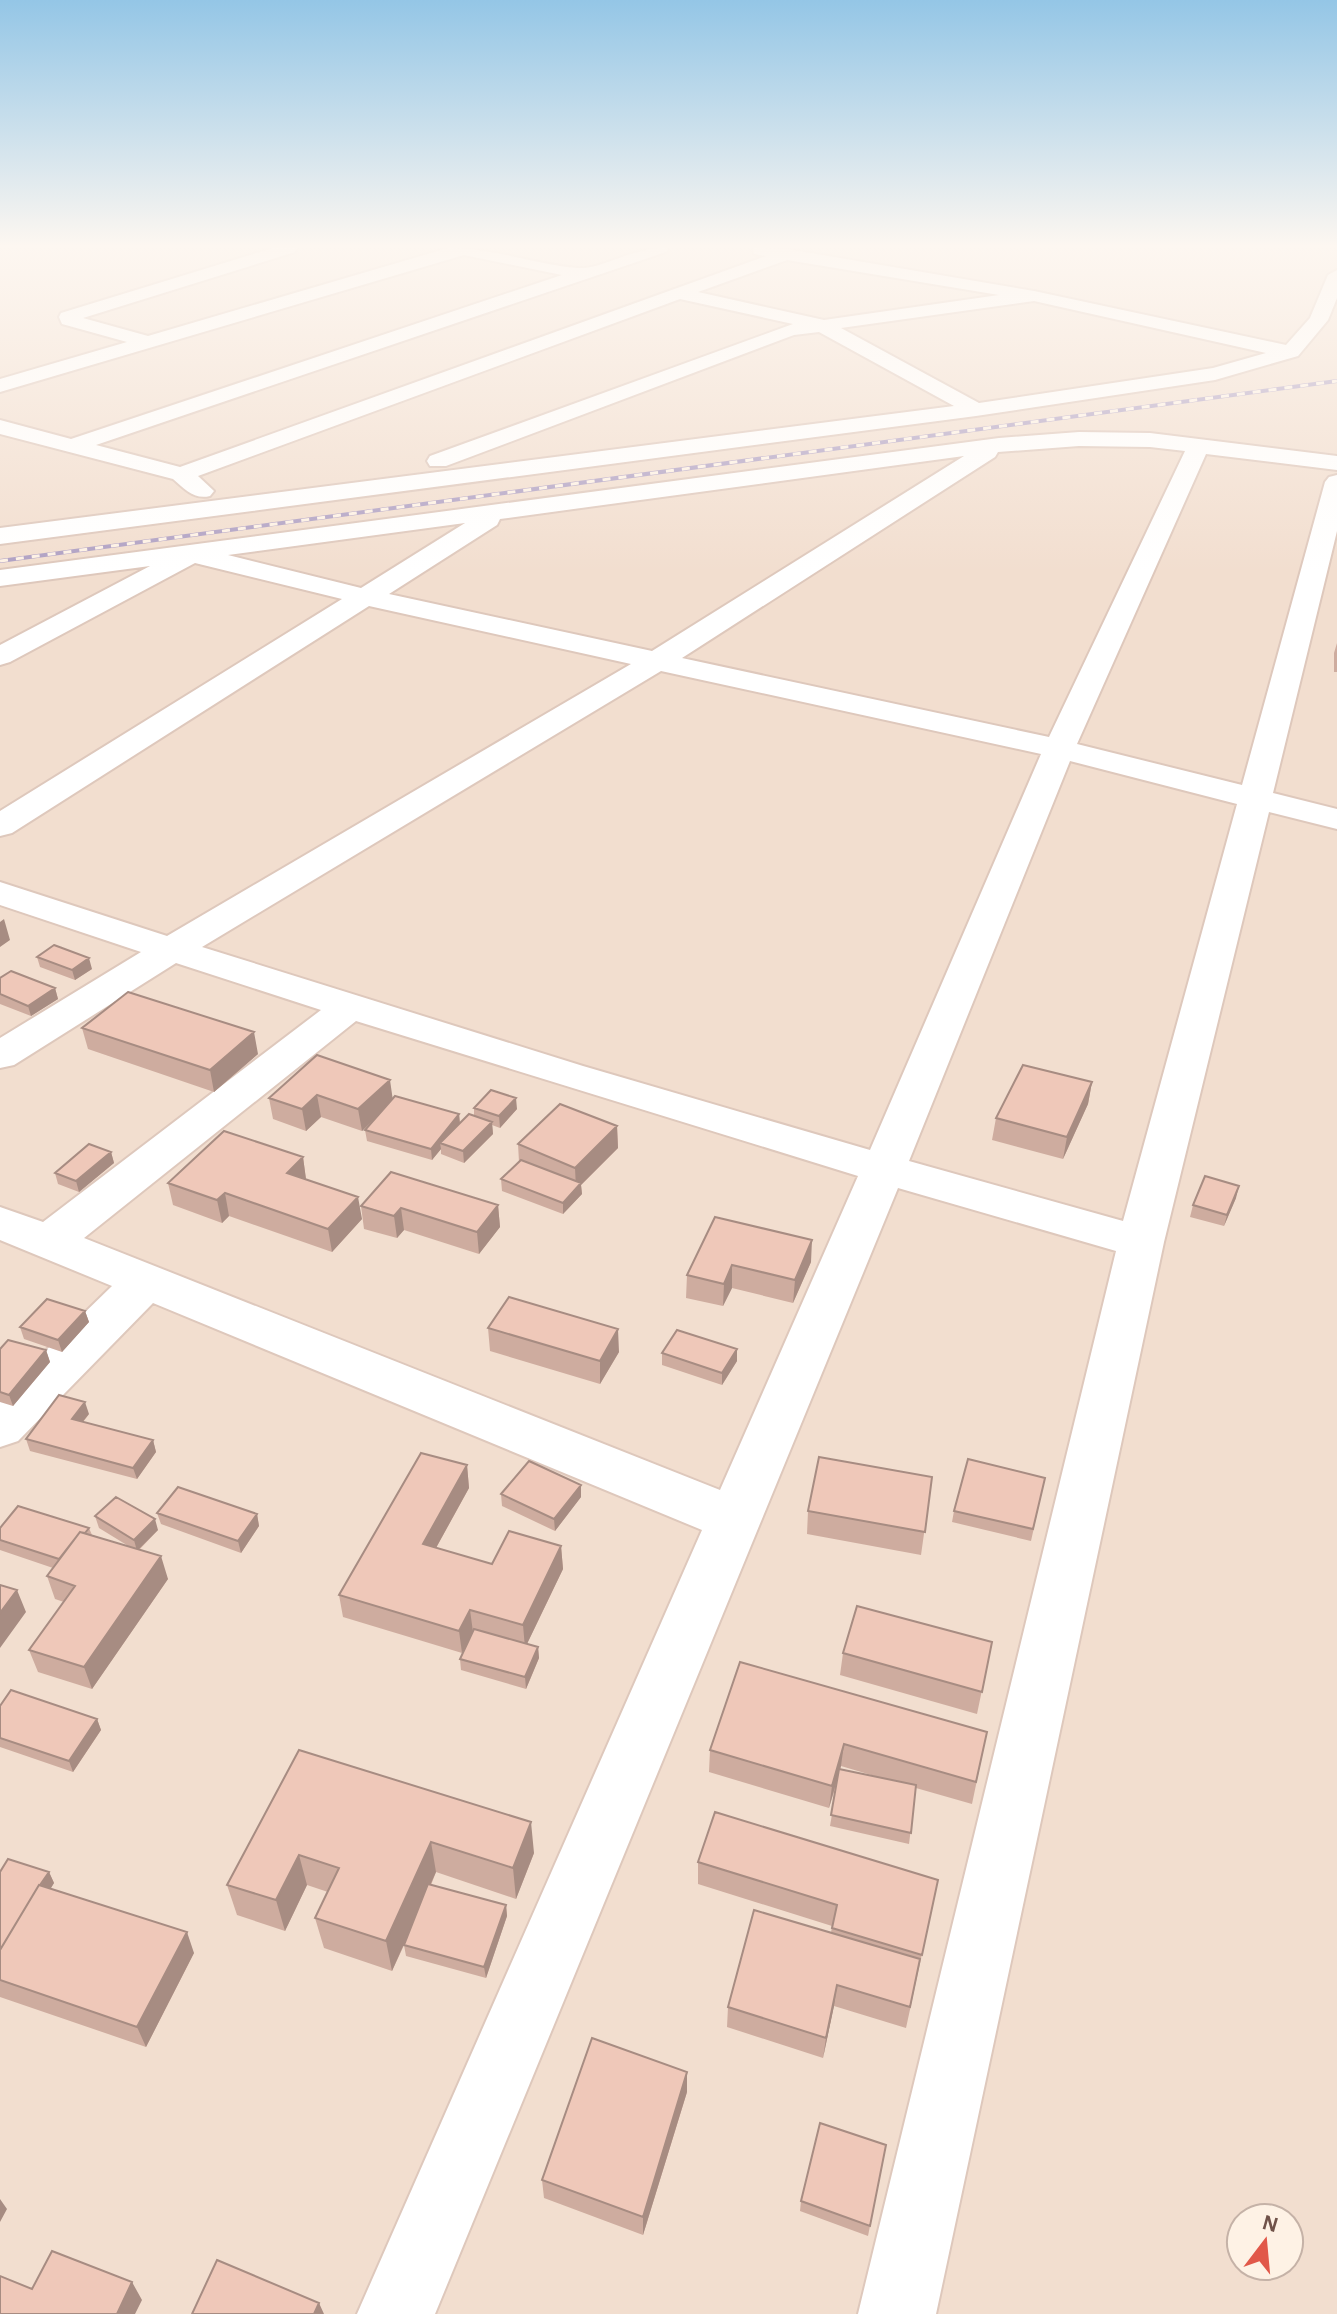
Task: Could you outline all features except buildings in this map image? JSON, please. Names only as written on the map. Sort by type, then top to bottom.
[{"type":"street","points":[[0,386],[105,356]]},
{"type":"street","points":[[74,445],[337,356]]},
{"type":"street","points":[[181,474],[504,356]]},
{"type":"street","points":[[364,487],[719,356]]},
{"type":"street","points":[[877,356],[976,410]]},
{"type":"street","points":[[0,536],[976,410],[1215,374],[1277,356]]},
{"type":"street","points":[[0,427],[181,474],[219,506]]},
{"type":"street","points":[[0,578],[999,445],[1079,439],[1199,445],[1337,463]]},
{"type":"street","points":[[0,1056],[170,950],[657,661],[999,445]]},
{"type":"street","points":[[396,2314],[883,1171],[1059,749],[1199,445]]},
{"type":"street","points":[[897,2314],[1141,1242],[1337,482]]},
{"type":"street","points":[[0,826],[500,513]]},
{"type":"street","points":[[0,656],[192,554],[365,597],[1059,749],[1337,819]]},
{"type":"street","points":[[0,893],[170,950],[883,1171],[1141,1242]]},
{"type":"street","points":[[49,1241],[351,1006]]},
{"type":"street","points":[[0,1222],[733,1519]]},
{"type":"street","points":[[0,1427],[147,1280]]},
{"type":"shaded area","points":[[0,356],[1337,356],[1337,2314],[0,2314]]},
{"type":"railway","points":[[0,561],[1337,381]]}]
